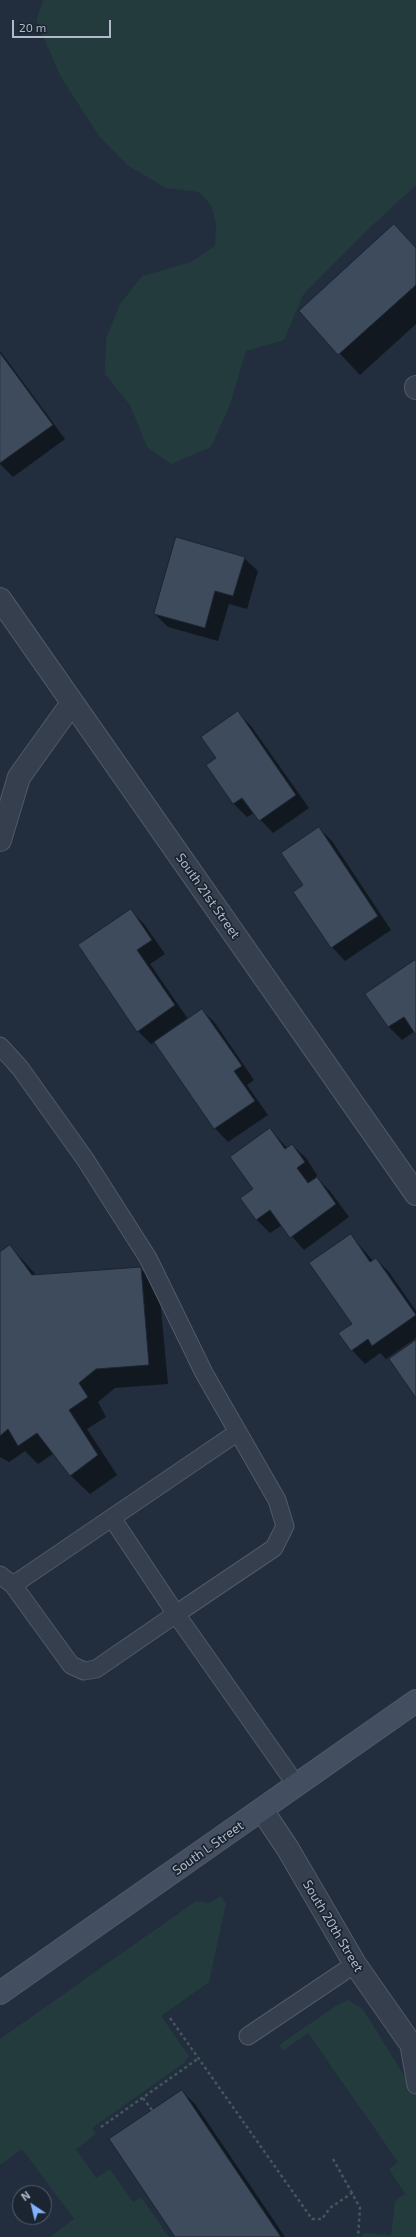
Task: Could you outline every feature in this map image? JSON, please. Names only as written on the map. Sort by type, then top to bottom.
[{"type":"street","name":"South 21st Street","points":[[0,599],[416,1194]]},
{"type":"street","points":[[0,840],[19,776],[72,702]]},
{"type":"street","name":"South L Street","points":[[0,1994],[416,1701]]},
{"type":"street","name":"South 20th Street","points":[[262,1810],[288,1849],[354,1964],[408,2040]]},
{"type":"lane","points":[[0,1046],[20,1068],[120,1211],[148,1258],[204,1373],[238,1432],[277,1500],[285,1526],[274,1548],[96,1669],[84,1671],[71,1665],[6,1580],[112,1518],[238,1432]]},
{"type":"lane","points":[[112,1518],[176,1614],[297,1786]]},
{"type":"lane","points":[[248,2036],[354,1964]]},
{"type":"lane","points":[[408,2040],[416,2085]]},
{"type":"path","points":[[170,2018],[312,2220],[322,2219],[330,2208],[352,2193]]},
{"type":"path","points":[[101,2127],[199,2058]]},
{"type":"path","points":[[143,2098],[152,2110]]},
{"type":"path","points":[[333,2159],[360,2208],[358,2237]]},
{"type":"green space","points":[[43,0],[416,0],[416,185],[361,236],[303,295],[284,340],[246,351],[229,407],[211,447],[171,464],[147,447],[130,405],[105,374],[106,339],[120,304],[142,276],[191,262],[215,246],[216,224],[211,205],[199,192],[166,188],[127,165],[99,136],[61,77],[36,21]]},
{"type":"green space","points":[[221,1896],[226,1904],[209,1982],[161,2016],[189,2056],[184,2063],[92,2128],[96,2134],[76,2149],[96,2178],[110,2169],[133,2202],[141,2197],[169,2237],[50,2237],[74,2219],[52,2189],[52,2185],[49,2185],[22,2149],[0,2165],[0,2039],[196,1901],[208,1903]]},
{"type":"green space","points":[[348,2000],[363,2009],[416,2095],[416,2237],[362,2237],[363,2233],[391,2235],[395,2201],[405,2194],[389,2169],[398,2162],[308,2033],[283,2051],[279,2045],[337,2005]]},
{"type":"building","points":[[394,224],[416,248],[416,285],[338,355],[299,311]]},
{"type":"building","points":[[0,353],[53,425],[0,463]]},
{"type":"building","points":[[176,537],[245,557],[233,596],[215,591],[205,628],[154,614]]},
{"type":"building","points":[[238,711],[296,795],[259,821],[242,798],[233,804],[206,765],[216,758],[201,737]]},
{"type":"building","points":[[319,827],[378,916],[331,948],[293,892],[303,885],[281,853]]},
{"type":"building","points":[[131,909],[152,940],[137,950],[175,1005],[137,1032],[78,945]]},
{"type":"building","points":[[415,960],[416,1035],[404,1017],[388,1027],[365,994]]},
{"type":"building","points":[[202,1009],[242,1066],[234,1071],[255,1101],[214,1129],[154,1042]]},
{"type":"building","points":[[270,1128],[285,1149],[292,1144],[305,1162],[297,1168],[308,1183],[317,1177],[336,1204],[290,1238],[270,1210],[256,1220],[240,1198],[253,1189],[230,1157]]},
{"type":"building","points":[[351,1234],[370,1262],[376,1258],[416,1315],[372,1346],[368,1339],[351,1351],[338,1333],[352,1324],[309,1263]]},
{"type":"building","points":[[10,1245],[32,1275],[141,1267],[149,1365],[96,1369],[79,1383],[88,1397],[69,1410],[98,1455],[70,1476],[37,1433],[18,1446],[8,1429],[0,1436],[0,1252]]},
{"type":"building","points":[[416,1340],[416,1398],[389,1359]]},
{"type":"building","points":[[182,2090],[281,2237],[175,2237],[109,2139]]}]
